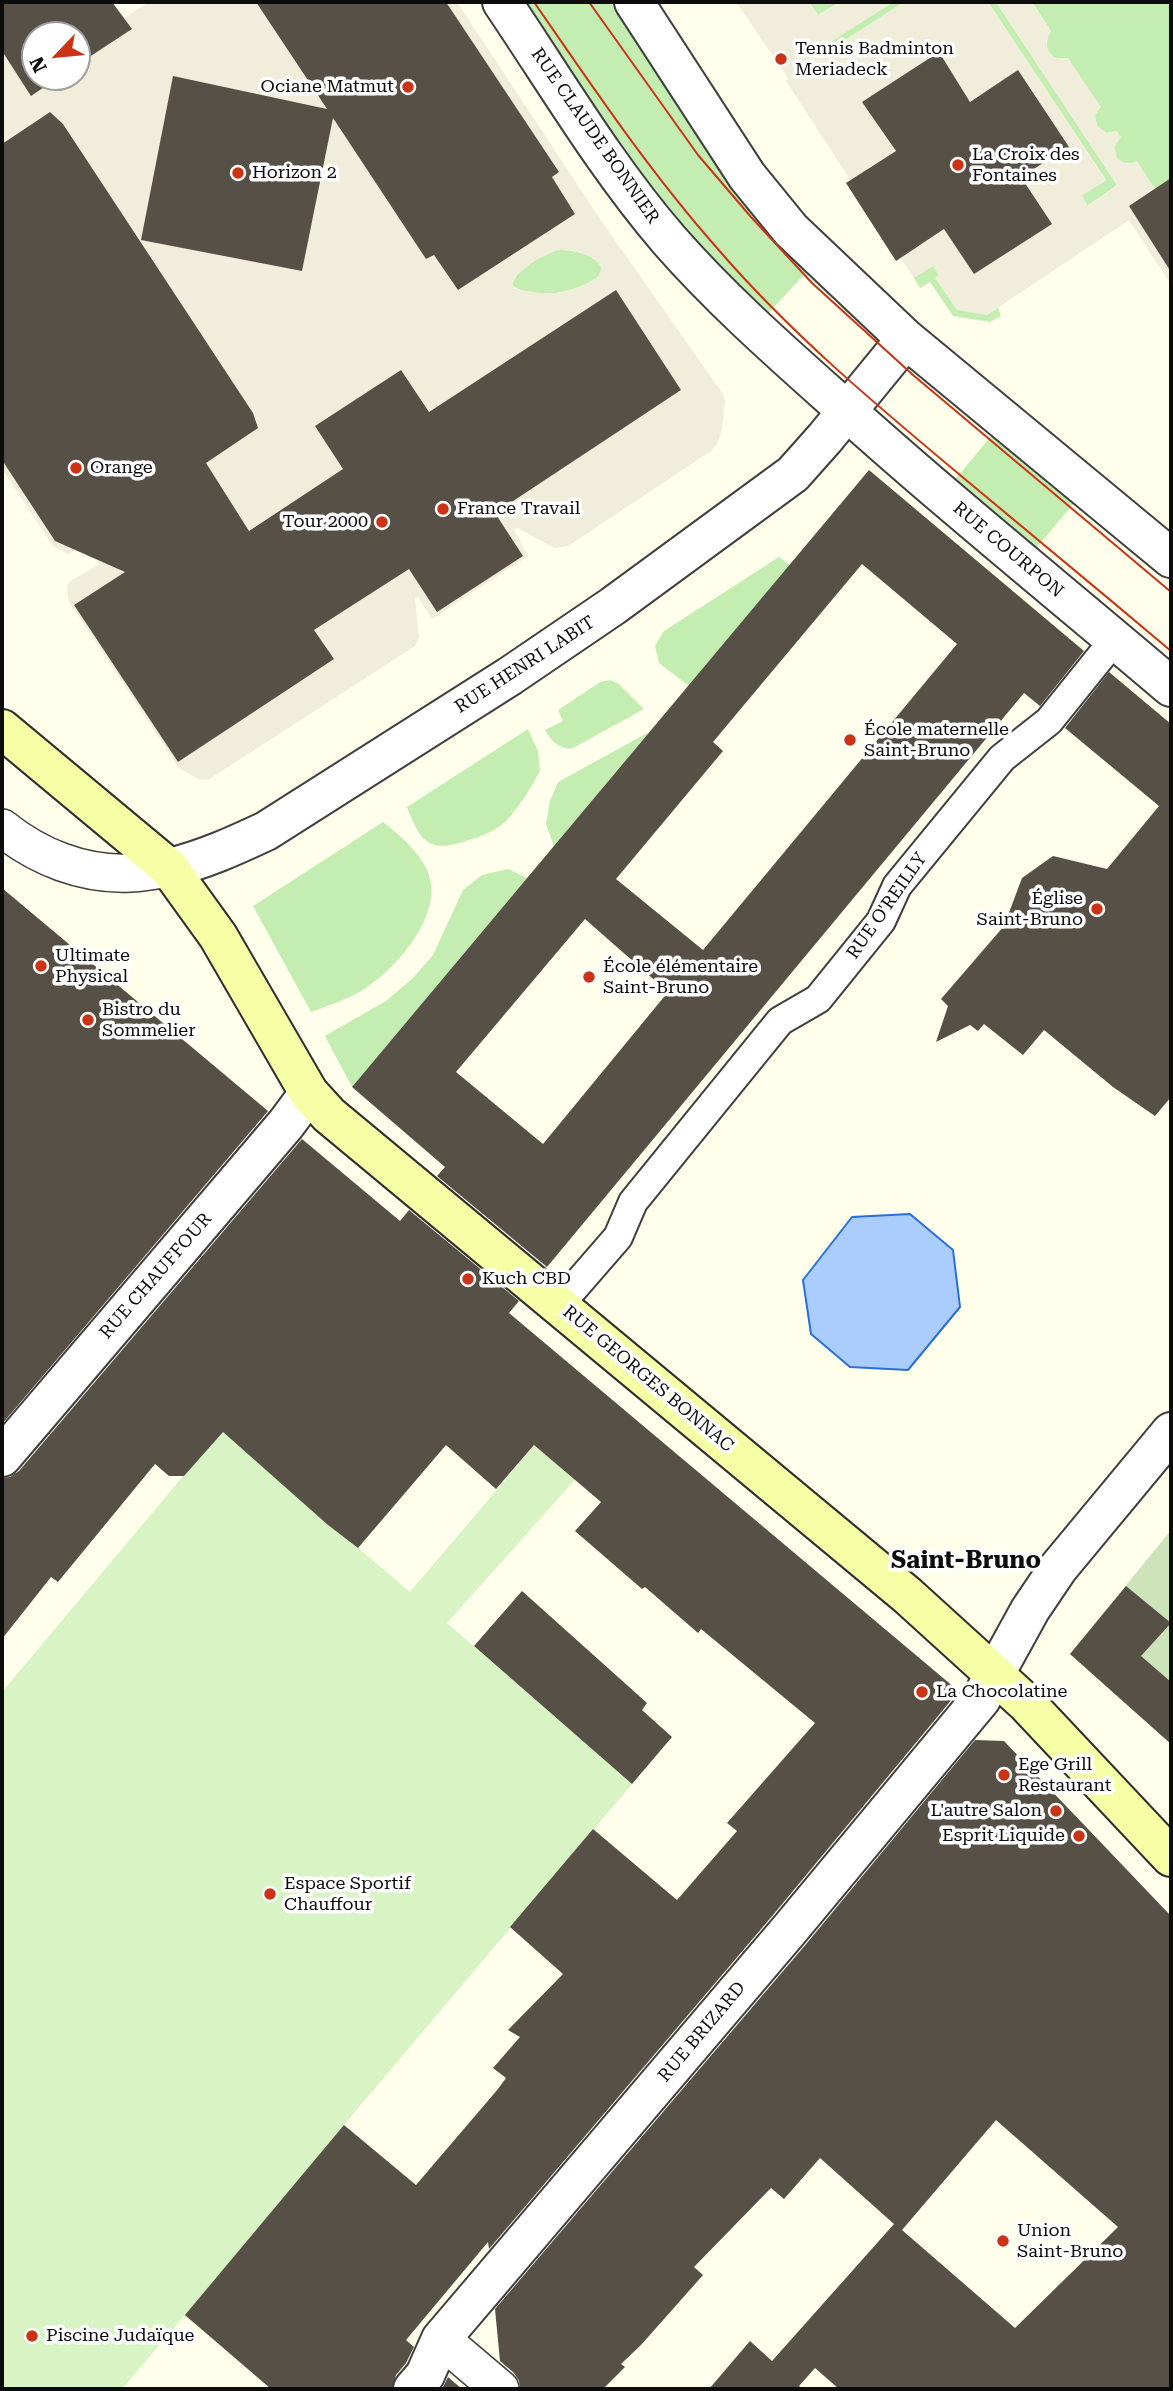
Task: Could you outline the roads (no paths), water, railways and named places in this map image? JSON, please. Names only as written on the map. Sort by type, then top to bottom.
[{"type":"main road","name":"RUE GEORGES BONNAC","points":[[2,729],[169,868],[218,936],[309,1093],[329,1115],[907,1595],[1027,1704],[1171,1857]]},
{"type":"street","name":"RUE CLAUDE BONNIER","points":[[502,2],[614,169],[669,240],[755,328],[846,411]]},
{"type":"street","points":[[634,2],[747,176],[791,230],[906,339],[1171,558]]},
{"type":"street","name":"RUE HENRI LABIT","points":[[169,868],[232,848],[266,831],[522,668],[613,606],[793,474],[906,339]]},
{"type":"street","name":"RUE COURPON","points":[[846,411],[923,480],[1171,687]]},
{"type":"street","name":"RUE O'REILLY","points":[[559,1305],[618,1237],[633,1202],[780,1021],[818,999],[881,921],[897,886],[1002,758],[1049,720],[1115,639]]},
{"type":"street","points":[[2,828],[46,858],[87,869],[130,873],[169,868]]},
{"type":"street","name":"RUE CHAUFFOUR","points":[[2,1457],[286,1124],[309,1093]]},
{"type":"street","name":"RUE BRIZARD","points":[[413,2389],[425,2375],[441,2339],[790,1929],[981,1699],[1030,1610],[1090,1528],[1171,1432]]},
{"type":"street","points":[[441,2339],[500,2389]]},
{"type":"water","points":[[910,1214],[953,1250],[960,1307],[908,1370],[850,1367],[811,1334],[803,1280],[852,1217]]},
{"type":"tram line","points":[[534,2],[668,189],[773,309],[896,421],[1171,651]]},
{"type":"tram line","points":[[589,2],[698,155],[812,283],[913,375],[1171,592]]},
{"type":"place","name":"Tennis Badminton Meriadeck","points":[[781,59]]},
{"type":"place","name":"Ociane Matmut","points":[[408,87]]},
{"type":"place","name":"La Croix des Fontaines","points":[[958,165]]},
{"type":"place","name":"Horizon 2","points":[[238,173]]},
{"type":"place","name":"Orange","points":[[76,468]]},
{"type":"place","name":"France Travail","points":[[443,509]]},
{"type":"place","name":"Tour 2000","points":[[382,522]]},
{"type":"place","name":"École maternelle Saint-Bruno","points":[[850,740]]},
{"type":"place","name":"Église Saint-Bruno","points":[[1097,909]]},
{"type":"place","name":"Ultimate Physical","points":[[41,966]]},
{"type":"place","name":"École élémentaire Saint-Bruno","points":[[589,977]]},
{"type":"place","name":"Bistro du Sommelier","points":[[88,1020]]},
{"type":"place","name":"Kuch CBD","points":[[468,1279]]},
{"type":"place","name":"La Chocolatine","points":[[922,1692]]},
{"type":"place","name":"Ege Grill Restaurant","points":[[1004,1775]]},
{"type":"place","name":"L'autre Salon","points":[[1056,1811]]},
{"type":"place","name":"Esprit Liquide","points":[[1079,1836]]},
{"type":"place","name":"Espace Sportif Chauffour","points":[[270,1894]]},
{"type":"place","name":"Union Saint-Bruno","points":[[1003,2241]]},
{"type":"place","name":"Piscine Judaïque","points":[[32,2336]]},
{"type":"district","name":"Saint-Bruno","points":[[966,1561]]}]
